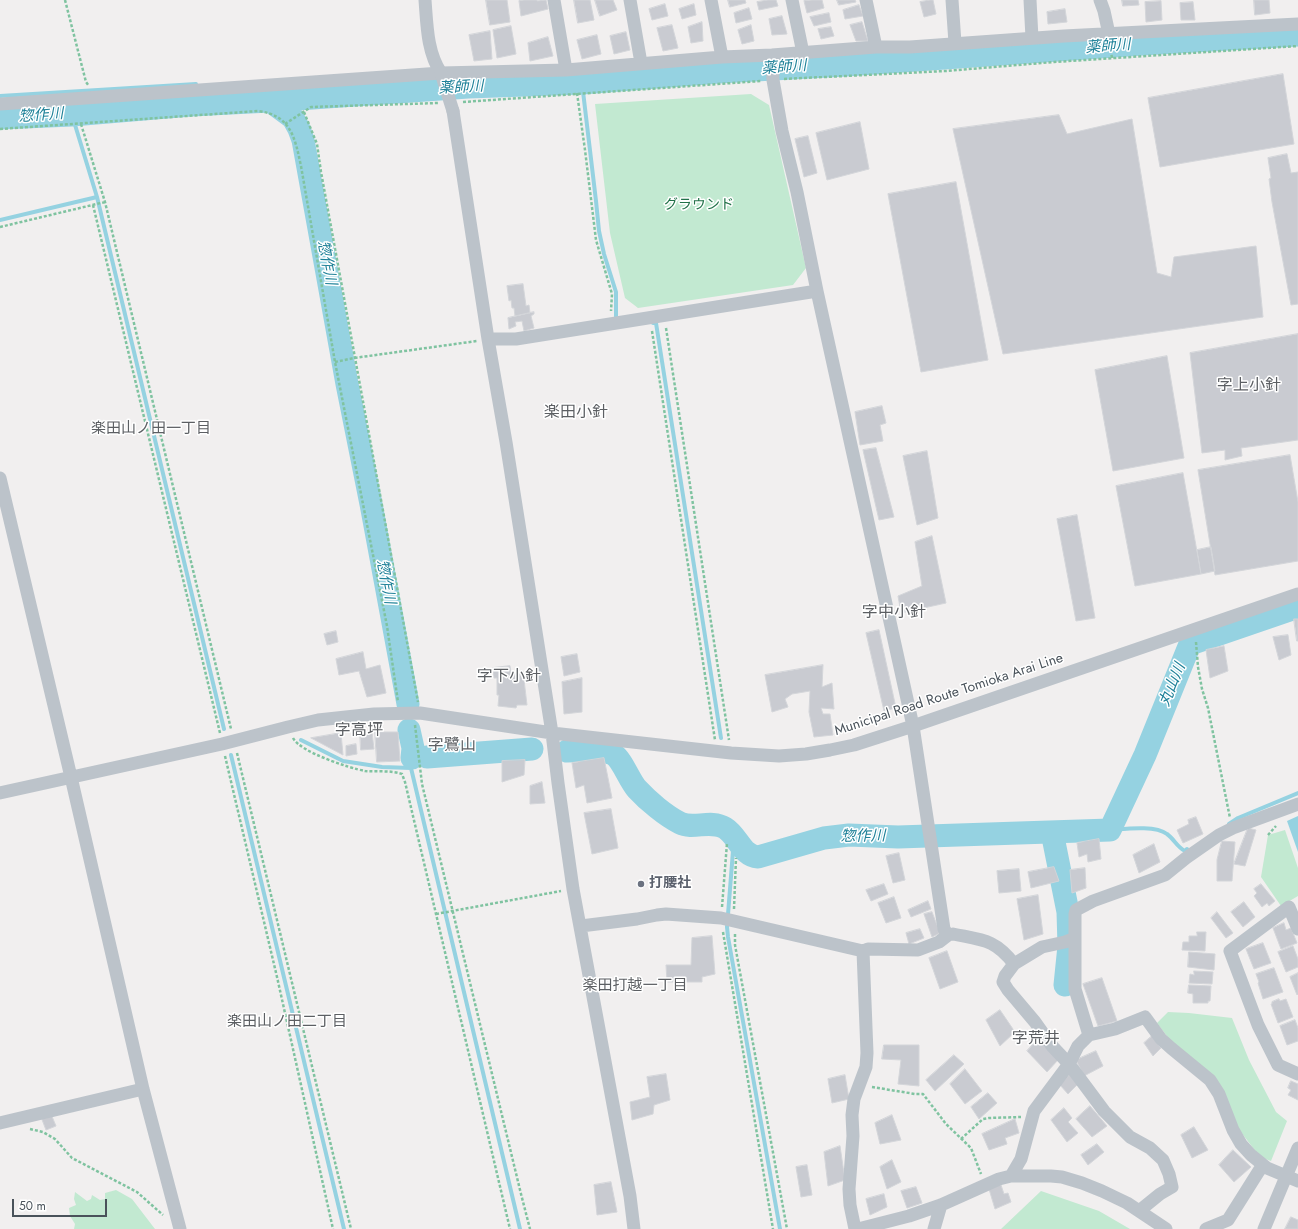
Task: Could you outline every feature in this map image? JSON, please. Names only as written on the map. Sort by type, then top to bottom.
[{"type":"street","points":[[425,0],[430,48],[435,64],[441,73],[454,106],[488,339],[506,442],[552,732],[573,889],[630,1196],[634,1229]]},
{"type":"street","points":[[554,0],[566,70]]},
{"type":"street","points":[[630,0],[641,64]]},
{"type":"street","points":[[711,0],[722,57]]},
{"type":"street","points":[[792,0],[803,53]]},
{"type":"street","points":[[866,0],[876,47]]},
{"type":"street","points":[[952,0],[955,43]]},
{"type":"street","points":[[1030,0],[1032,38]]},
{"type":"street","points":[[1100,0],[1109,34]]},
{"type":"street","points":[[0,104],[441,73],[566,70],[722,57],[772,58],[803,53],[876,47],[910,47],[1032,38],[1298,24]]},
{"type":"street","points":[[772,58],[773,80],[782,132],[797,192],[817,291],[913,726],[944,929],[948,935]]},
{"type":"street","points":[[488,339],[516,339],[817,291]]},
{"type":"street","points":[[0,478],[143,1089],[179,1226]]},
{"type":"street","name":"Municipal Road Route Tomioka Arai Line","points":[[0,793],[228,742],[318,720],[399,713],[416,713],[552,732],[731,753],[779,756],[806,754],[854,744],[913,726],[1298,594]]},
{"type":"street","points":[[1089,1035],[1075,988],[1070,940],[1076,910],[1079,907],[1093,901],[1165,875],[1219,835],[1233,828],[1278,817],[1298,804]]},
{"type":"street","points":[[1298,930],[1289,907],[1230,951],[1258,1025],[1278,1065],[1298,1074]]},
{"type":"street","points":[[581,926],[666,914],[728,919],[863,951],[868,949],[918,950],[939,942],[948,935],[953,934],[989,942],[1006,953],[1014,964]]},
{"type":"street","points":[[1070,940],[1042,947],[1014,964],[1005,976],[1004,982],[1008,990],[1052,1046],[1069,1064],[1104,1111],[1118,1127],[1130,1137],[1157,1154],[1163,1160],[1169,1174],[1172,1187],[1160,1194],[1139,1211]]},
{"type":"street","points":[[863,951],[867,1053],[866,1067],[854,1099],[849,1189],[850,1205],[859,1229],[909,1216],[941,1205],[985,1185],[1011,1176],[1062,1177],[1102,1191],[1127,1203],[1166,1229]]},
{"type":"street","points":[[1011,1176],[1021,1159],[1034,1112],[1069,1064],[1078,1046],[1089,1035],[1115,1029],[1145,1017],[1171,1048],[1210,1080],[1219,1094],[1233,1130],[1241,1144],[1262,1166],[1292,1179]]},
{"type":"street","points":[[0,1123],[143,1089]]},
{"type":"street","points":[[1264,1229],[1292,1179],[1298,1148]]},
{"type":"street","points":[[1206,1229],[1228,1220],[1262,1166]]},
{"type":"street","points":[[934,1229],[941,1205]]},
{"type":"path","points":[[65,0],[86,82],[89,86]]},
{"type":"path","points":[[454,106],[588,92],[946,71],[1054,62],[1298,46]]},
{"type":"path","points":[[577,93],[596,240],[612,294],[615,323]]},
{"type":"path","points":[[285,124],[311,107],[441,103]]},
{"type":"path","points":[[0,129],[258,111],[274,114],[283,120],[295,142],[301,166],[335,362],[387,626],[399,713]]},
{"type":"path","points":[[304,112],[317,144],[416,713],[419,763],[422,784],[520,1194],[530,1229]]},
{"type":"path","points":[[81,124],[105,202],[228,742],[277,977],[333,1229]]},
{"type":"path","points":[[0,227],[105,202]]},
{"type":"path","points":[[93,205],[351,1229]]},
{"type":"path","points":[[664,315],[731,753]]},
{"type":"path","points":[[644,332],[652,330],[717,751]]},
{"type":"path","points":[[335,362],[488,339]]},
{"type":"path","points":[[1197,652],[1202,689],[1208,708],[1228,813]]},
{"type":"path","points":[[288,727],[294,740],[302,748],[335,762],[364,771],[397,772],[402,774],[510,1229]]},
{"type":"path","points":[[1268,835],[1278,817]]},
{"type":"path","points":[[727,843],[728,919],[773,1229]]},
{"type":"path","points":[[736,858],[728,919],[735,945],[787,1229]]},
{"type":"path","points":[[436,914],[573,889]]},
{"type":"path","points":[[860,1084],[915,1094],[923,1094],[946,1124],[973,1153],[985,1185]]},
{"type":"path","points":[[961,1139],[983,1119],[1033,1116]]},
{"type":"path","points":[[18,1118],[22,1125],[55,1138],[72,1158],[137,1192],[162,1214],[179,1226]]},
{"type":"green space","name":"グラウンド","points":[[751,94],[769,105],[806,268],[793,285],[638,308],[625,298],[610,233],[595,104]]},
{"type":"green space","points":[[1285,830],[1298,868],[1298,896],[1281,906],[1261,877],[1268,835]]},
{"type":"green space","points":[[1168,1012],[1232,1018],[1249,1060],[1276,1112],[1287,1121],[1271,1161],[1260,1157],[1237,1127],[1227,1108],[1176,1048],[1157,1023]]},
{"type":"green space","points":[[116,1190],[132,1199],[155,1229],[74,1229],[75,1224],[70,1216],[69,1208],[76,1205],[74,1199],[75,1192],[87,1201],[91,1199],[92,1195],[100,1200],[105,1199],[105,1193]]},
{"type":"green space","points":[[1041,1191],[1099,1211],[1130,1229],[1001,1229]]},
{"type":"water","points":[[1298,816],[1298,852],[1287,821]]},
{"type":"building","points":[[486,0],[507,0],[510,22],[490,25]]},
{"type":"building","points":[[546,0],[548,9],[521,16],[519,1]]},
{"type":"building","points":[[574,0],[590,0],[594,20],[578,23]]},
{"type":"building","points":[[595,0],[613,0],[617,10],[600,16]]},
{"type":"building","points":[[728,0],[745,0],[746,3],[730,7]]},
{"type":"building","points":[[776,0],[778,6],[759,10],[757,2]]},
{"type":"building","points":[[822,0],[824,8],[807,13],[804,1]]},
{"type":"building","points":[[837,0],[855,0],[856,2],[839,5]]},
{"type":"building","points":[[933,0],[936,14],[924,17],[920,2]]},
{"type":"building","points":[[1122,0],[1138,0],[1139,5],[1123,6]]},
{"type":"building","points":[[1254,0],[1269,0],[1270,13],[1255,15]]},
{"type":"building","points":[[1161,1],[1162,20],[1146,22],[1145,2]]},
{"type":"building","points":[[1193,2],[1195,20],[1181,20],[1180,3]]},
{"type":"building","points":[[665,4],[668,16],[652,20],[649,9]]},
{"type":"building","points":[[694,4],[696,15],[682,19],[679,9]]},
{"type":"building","points":[[859,5],[863,16],[845,19],[843,10]]},
{"type":"building","points":[[749,8],[752,19],[736,23],[734,13]]},
{"type":"building","points":[[1065,9],[1067,22],[1048,24],[1047,12]]},
{"type":"building","points":[[829,13],[831,22],[814,26],[810,17]]},
{"type":"building","points":[[782,16],[787,34],[772,35],[769,19]]},
{"type":"building","points":[[702,22],[703,41],[691,43],[688,27]]},
{"type":"building","points":[[862,22],[868,41],[856,41],[850,25]]},
{"type":"building","points":[[672,25],[678,48],[663,51],[657,28]]},
{"type":"building","points":[[751,25],[754,41],[742,44],[738,30]]},
{"type":"building","points":[[511,26],[516,54],[497,58],[493,30]]},
{"type":"building","points":[[831,27],[834,36],[821,39],[818,29]]},
{"type":"building","points":[[490,31],[492,59],[474,61],[469,35]]},
{"type":"building","points":[[626,32],[630,50],[614,54],[610,36]]},
{"type":"building","points":[[597,35],[601,54],[582,59],[577,40]]},
{"type":"building","points":[[548,37],[553,56],[530,61],[528,43]]},
{"type":"building","points":[[1283,74],[1294,144],[1160,167],[1148,98]]},
{"type":"building","points":[[1059,115],[1067,134],[1132,119],[1157,273],[1171,277],[1174,257],[1256,246],[1263,317],[1003,354],[953,129]]},
{"type":"building","points":[[860,122],[869,169],[827,180],[816,133]]},
{"type":"building","points":[[808,136],[817,173],[804,177],[795,139]]},
{"type":"building","points":[[1287,154],[1291,173],[1298,172],[1298,304],[1291,305],[1272,202],[1268,158]]},
{"type":"building","points":[[956,182],[988,360],[921,372],[888,194]]},
{"type":"building","points":[[523,284],[526,306],[529,305],[530,313],[515,316],[511,300],[509,301],[507,286]]},
{"type":"building","points":[[534,312],[531,316],[534,328],[524,331],[522,321],[515,322],[516,326],[509,329],[508,318]]},
{"type":"building","points":[[1298,334],[1298,440],[1241,448],[1242,456],[1225,460],[1225,450],[1202,453],[1190,353]]},
{"type":"building","points":[[1167,356],[1184,458],[1113,471],[1095,370]]},
{"type":"building","points":[[882,406],[886,423],[880,425],[883,441],[860,445],[855,412]]},
{"type":"building","points":[[876,448],[894,517],[879,520],[863,450]]},
{"type":"building","points":[[927,451],[938,518],[917,525],[903,456]]},
{"type":"building","points":[[1290,455],[1298,502],[1298,561],[1215,575],[1198,470]]},
{"type":"building","points":[[1183,473],[1201,574],[1135,586],[1116,486]]},
{"type":"building","points":[[1077,515],[1095,618],[1076,621],[1057,519]]},
{"type":"building","points":[[932,536],[946,603],[901,613],[898,596],[922,586],[915,542]]},
{"type":"building","points":[[1211,547],[1215,571],[1201,574],[1197,550]]},
{"type":"building","points":[[1294,619],[1298,619],[1298,641],[1297,641]]},
{"type":"building","points":[[879,630],[896,708],[884,711],[866,633]]},
{"type":"building","points":[[336,631],[338,642],[327,645],[324,634]]},
{"type":"building","points":[[1288,635],[1291,655],[1279,660],[1273,637]]},
{"type":"building","points":[[1224,646],[1228,671],[1210,678],[1206,650]]},
{"type":"building","points":[[363,652],[366,669],[380,665],[386,693],[367,697],[359,671],[339,675],[336,659]]},
{"type":"building","points":[[577,654],[580,672],[564,676],[561,657]]},
{"type":"building","points":[[823,665],[822,687],[832,683],[834,709],[821,708],[823,714],[830,714],[833,735],[814,737],[809,712],[810,691],[792,694],[785,699],[788,707],[772,712],[765,675]]},
{"type":"building","points":[[510,666],[511,672],[523,671],[527,705],[517,705],[516,708],[498,706],[499,695],[497,695],[497,678],[494,678],[493,668]]},
{"type":"building","points":[[582,678],[582,712],[564,714],[562,682]]},
{"type":"building","points":[[360,732],[372,732],[374,749],[361,750]]},
{"type":"building","points":[[375,732],[398,732],[400,761],[377,762]]},
{"type":"building","points":[[341,733],[343,755],[311,738]]},
{"type":"building","points":[[356,744],[357,754],[346,756],[346,746]]},
{"type":"building","points":[[604,758],[612,798],[587,803],[584,785],[576,788],[572,763]]},
{"type":"building","points":[[525,760],[524,775],[502,782],[502,761]]},
{"type":"building","points":[[542,782],[545,803],[530,804],[530,786]]},
{"type":"building","points":[[611,809],[618,848],[592,854],[584,813]]},
{"type":"building","points":[[1196,817],[1203,834],[1183,843],[1177,830],[1189,824],[1188,820]]},
{"type":"building","points":[[1248,828],[1256,830],[1245,866],[1234,864]]},
{"type":"building","points":[[1099,839],[1101,859],[1088,862],[1087,854],[1079,857],[1077,843]]},
{"type":"building","points":[[1222,841],[1235,842],[1232,881],[1217,881],[1217,860]]},
{"type":"building","points":[[1154,844],[1160,862],[1139,873],[1133,855]]},
{"type":"building","points":[[899,853],[905,880],[893,883],[886,856]]},
{"type":"building","points":[[1054,867],[1059,881],[1031,888],[1028,872]]},
{"type":"building","points":[[1085,868],[1086,888],[1072,893],[1070,870]]},
{"type":"building","points":[[1019,869],[1021,891],[999,893],[997,871]]},
{"type":"building","points":[[884,884],[888,894],[871,901],[866,890]]},
{"type":"building","points":[[1261,884],[1275,901],[1269,906],[1267,903],[1262,907],[1254,896],[1257,893],[1254,889]]},
{"type":"building","points":[[1038,895],[1043,934],[1024,940],[1017,899]]},
{"type":"building","points":[[894,897],[901,918],[886,923],[878,903]]},
{"type":"building","points":[[928,901],[931,909],[911,917],[908,910]]},
{"type":"building","points":[[1244,902],[1255,917],[1243,927],[1231,912]]},
{"type":"building","points":[[932,912],[940,933],[932,937],[924,914]]},
{"type":"building","points":[[1217,912],[1233,933],[1226,938],[1211,918]]},
{"type":"building","points":[[1284,923],[1286,930],[1291,928],[1297,943],[1281,949],[1273,928]]},
{"type":"building","points":[[920,929],[924,938],[909,944],[906,933]]},
{"type":"building","points":[[1197,932],[1206,932],[1205,951],[1182,950],[1183,942],[1189,942],[1189,936],[1197,936]]},
{"type":"building","points":[[712,936],[715,974],[702,977],[702,982],[667,982],[666,965],[691,965],[692,938]]},
{"type":"building","points":[[1263,943],[1271,963],[1254,969],[1246,949]]},
{"type":"building","points":[[1293,946],[1298,959],[1298,967],[1286,972],[1278,952]]},
{"type":"building","points":[[947,951],[958,982],[940,989],[929,958]]},
{"type":"building","points":[[1189,952],[1215,954],[1214,970],[1188,967]]},
{"type":"building","points":[[1274,968],[1283,992],[1263,999],[1256,974]]},
{"type":"building","points":[[1194,971],[1213,972],[1212,984],[1189,983],[1190,974],[1194,975]]},
{"type":"building","points":[[1298,973],[1298,994],[1297,995],[1290,977]]},
{"type":"building","points":[[1102,978],[1117,1021],[1098,1026],[1083,984]]},
{"type":"building","points":[[1189,985],[1211,986],[1210,1001],[1208,1001],[1208,1003],[1193,1003],[1193,994],[1188,993]]},
{"type":"building","points":[[1279,999],[1280,1001],[1286,999],[1293,1017],[1278,1023],[1271,1004]]},
{"type":"building","points":[[1000,1010],[1015,1032],[1000,1046],[986,1020]]},
{"type":"building","points":[[1295,1020],[1298,1028],[1298,1041],[1287,1045],[1280,1026]]},
{"type":"building","points":[[1152,1036],[1161,1048],[1153,1056],[1144,1043]]},
{"type":"building","points":[[1038,1039],[1058,1060],[1047,1072],[1027,1051]]},
{"type":"building","points":[[884,1045],[919,1045],[919,1086],[898,1084],[901,1060],[882,1059]]},
{"type":"building","points":[[1096,1051],[1103,1066],[1084,1076],[1076,1060]]},
{"type":"building","points":[[954,1055],[964,1064],[935,1091],[926,1080]]},
{"type":"building","points":[[965,1069],[982,1091],[965,1104],[950,1084]]},
{"type":"building","points":[[1072,1072],[1080,1082],[1068,1094],[1060,1085]]},
{"type":"building","points":[[666,1074],[670,1100],[654,1105],[653,1114],[632,1120],[630,1102],[650,1097],[647,1077]]},
{"type":"building","points":[[845,1075],[849,1099],[832,1103],[828,1079]]},
{"type":"building","points":[[1291,1081],[1298,1084],[1298,1100],[1288,1095],[1291,1090],[1288,1088]]},
{"type":"building","points":[[988,1093],[997,1103],[979,1119],[971,1107]]},
{"type":"building","points":[[1090,1106],[1107,1126],[1092,1137],[1076,1119]]},
{"type":"building","points":[[1064,1108],[1072,1118],[1068,1122],[1078,1133],[1067,1142],[1051,1120]]},
{"type":"building","points":[[51,1114],[56,1126],[46,1130],[41,1117]]},
{"type":"building","points":[[892,1115],[901,1140],[880,1144],[875,1123]]},
{"type":"building","points":[[1015,1119],[1019,1133],[1005,1138],[1007,1144],[989,1150],[982,1134]]},
{"type":"building","points":[[1194,1127],[1208,1150],[1192,1158],[1181,1135]]},
{"type":"building","points":[[1097,1144],[1104,1152],[1088,1165],[1081,1155]]},
{"type":"building","points":[[840,1146],[845,1180],[828,1186],[824,1152]]},
{"type":"building","points":[[1233,1150],[1251,1167],[1234,1182],[1219,1165]]},
{"type":"building","points":[[892,1160],[901,1182],[887,1189],[880,1167]]},
{"type":"building","points":[[807,1165],[812,1195],[801,1197],[796,1167]]},
{"type":"building","points":[[611,1182],[617,1212],[597,1215],[594,1185]]},
{"type":"building","points":[[1001,1185],[1004,1194],[1008,1193],[1011,1202],[995,1209],[989,1189]]},
{"type":"building","points":[[916,1187],[922,1203],[907,1208],[901,1191]]},
{"type":"building","points":[[884,1194],[887,1207],[870,1215],[866,1199]]},
{"type":"building","points":[[1291,1217],[1298,1220],[1298,1229],[1285,1229]]},
{"type":"waterway","name":"薬師川","points":[[270,101],[468,87],[582,83],[719,72],[1298,35]]},
{"type":"waterway","points":[[582,83],[599,231],[604,254],[616,292],[616,320]]},
{"type":"waterway","points":[[0,96],[196,84]]},
{"type":"waterway","name":"惣作川","points":[[0,118],[72,115],[191,105],[270,101],[293,118],[303,140],[347,384],[408,704]]},
{"type":"waterway","points":[[72,115],[97,197],[224,729]]},
{"type":"waterway","points":[[0,220],[97,197]]},
{"type":"waterway","points":[[653,323],[656,323],[721,738]]},
{"type":"waterway","name":"惣作川","points":[[567,751],[597,750],[613,754],[619,760],[637,789],[663,812],[685,825],[719,825],[725,828],[748,853],[758,857],[824,838],[849,835],[898,837],[1110,830],[1145,755],[1190,644],[1298,607]]},
{"type":"waterway","name":"惣作川","points":[[409,730],[413,748],[412,758]]},
{"type":"waterway","points":[[301,740],[343,761],[382,767],[411,768]]},
{"type":"waterway","name":"惣作川","points":[[427,757],[532,749]]},
{"type":"waterway","points":[[231,755],[344,1229]]},
{"type":"waterway","points":[[412,758],[411,768],[520,1229]]},
{"type":"waterway","name":"丸山川","points":[[1229,824],[1238,818],[1298,793]]},
{"type":"waterway","name":"丸山川","points":[[1110,830],[1140,828],[1155,829],[1167,834],[1185,851],[1187,849]]},
{"type":"waterway","name":"惣作川","points":[[1052,832],[1068,912],[1069,946],[1065,985]]},
{"type":"waterway","points":[[733,851],[727,927],[728,937],[780,1229]]},
{"type":"place","name":"打腰社","points":[[641,884]]},
{"type":"district","name":"字上小針","points":[[1249,386]]},
{"type":"district","name":"楽田小針","points":[[576,413]]},
{"type":"district","name":"楽田山ノ田一丁目","points":[[151,429]]},
{"type":"district","name":"字中小針","points":[[894,613]]},
{"type":"district","name":"字下小針","points":[[509,677]]},
{"type":"district","name":"字高坪","points":[[359,731]]},
{"type":"district","name":"字鷺山","points":[[452,746]]},
{"type":"district","name":"楽田打越一丁目","points":[[635,986]]},
{"type":"district","name":"楽田山ノ田二丁目","points":[[287,1022]]},
{"type":"district","name":"字荒井","points":[[1036,1039]]}]
